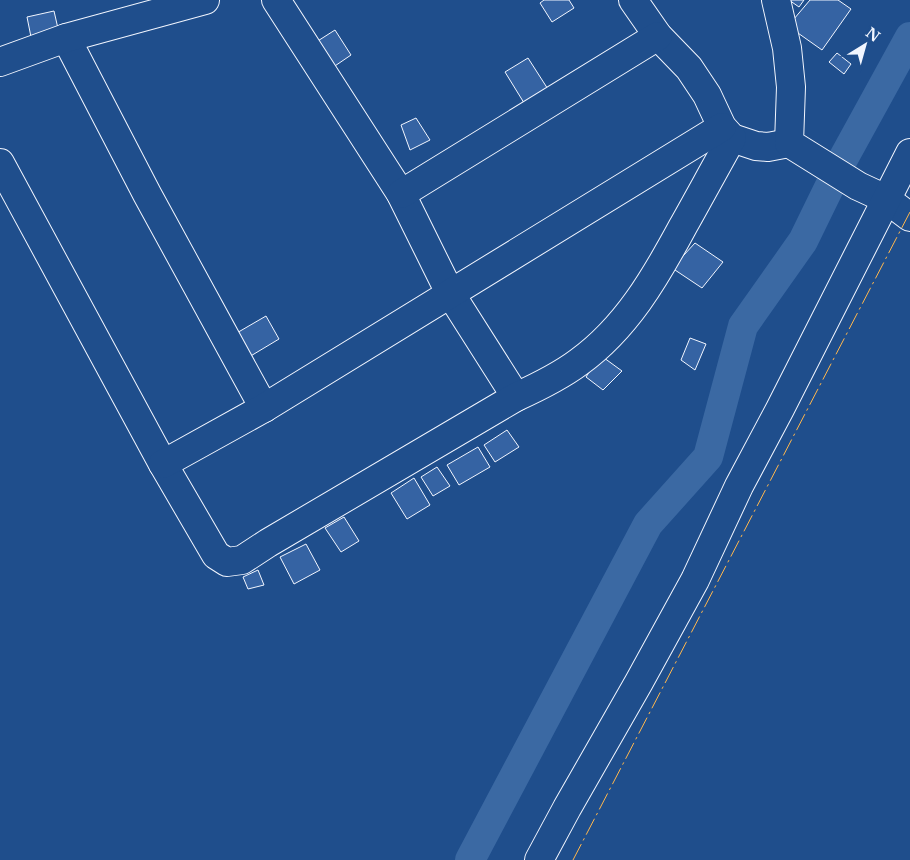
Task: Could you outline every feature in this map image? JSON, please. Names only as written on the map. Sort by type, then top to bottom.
[{"type":"street","points":[[0,62],[66,38],[205,0]]},
{"type":"street","points":[[276,0],[401,194],[450,293],[516,397]]},
{"type":"street","points":[[633,0],[658,36],[689,68],[707,95],[727,132],[756,146],[799,149],[858,186],[886,199],[910,217]]},
{"type":"street","points":[[776,0],[787,48],[799,149]]},
{"type":"street","points":[[401,194],[658,36]]},
{"type":"street","points":[[66,38],[147,194],[264,408]]},
{"type":"street","points":[[163,464],[264,408],[450,293],[727,132]]},
{"type":"street","points":[[0,163],[163,464],[216,555],[227,562],[242,560],[516,397],[548,383],[580,362],[604,341],[637,305],[662,264],[727,132]]},
{"type":"street","points":[[540,860],[567,808],[690,589],[739,486],[910,152]]},
{"type":"building","points":[[544,0],[569,0],[574,8],[552,22],[540,3]]},
{"type":"building","points":[[789,0],[804,0],[799,7]]},
{"type":"building","points":[[810,0],[838,0],[851,9],[822,50],[788,26]]},
{"type":"building","points":[[54,11],[59,33],[31,37],[27,17]]},
{"type":"building","points":[[335,30],[351,55],[329,70],[313,44]]},
{"type":"building","points":[[837,53],[851,64],[844,74],[829,62]]},
{"type":"building","points":[[528,58],[553,97],[529,111],[505,72]]},
{"type":"building","points":[[416,118],[430,140],[410,150],[401,125]]},
{"type":"building","points":[[695,243],[723,262],[702,288],[672,268]]},
{"type":"building","points":[[266,316],[279,339],[249,357],[235,334]]},
{"type":"building","points":[[690,338],[706,344],[695,370],[681,360]]},
{"type":"building","points":[[600,355],[622,371],[603,390],[586,377]]},
{"type":"building","points":[[507,430],[519,447],[495,462],[484,445]]},
{"type":"building","points":[[478,447],[490,467],[459,485],[447,465]]},
{"type":"building","points":[[437,467],[450,486],[433,496],[421,477]]},
{"type":"building","points":[[414,478],[430,505],[407,519],[391,493]]},
{"type":"building","points":[[344,517],[359,541],[341,552],[325,528]]},
{"type":"building","points":[[306,544],[320,570],[294,584],[280,557]]},
{"type":"building","points":[[258,570],[264,585],[248,589],[243,577]]},
{"type":"waterway","points":[[470,860],[648,524],[708,457],[743,326],[803,241],[843,159],[910,37]]},
{"type":"power","points":[[573,860],[910,212]]}]
